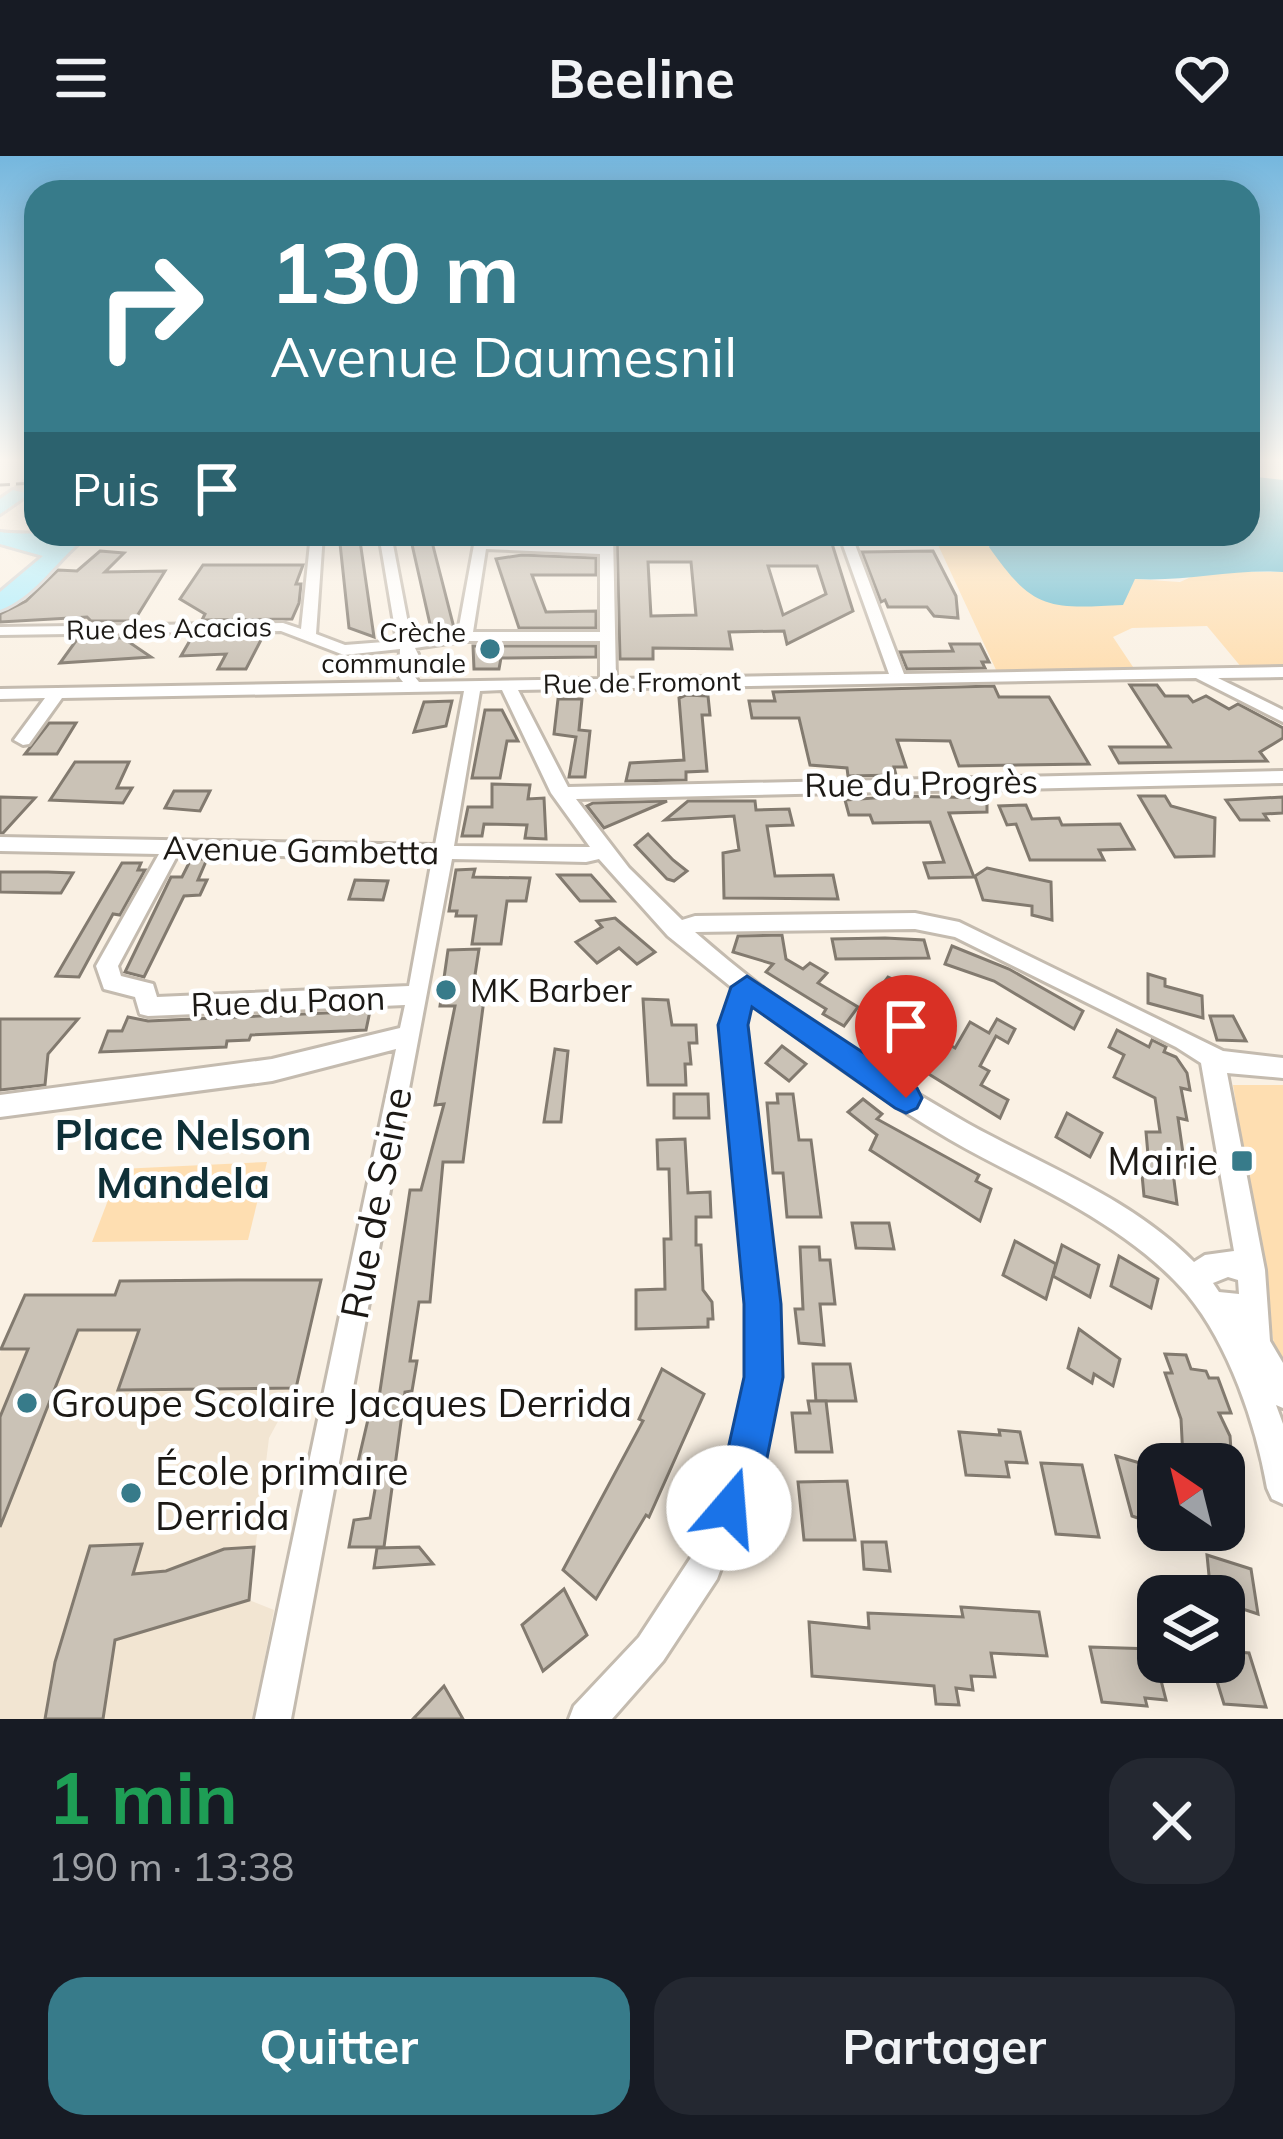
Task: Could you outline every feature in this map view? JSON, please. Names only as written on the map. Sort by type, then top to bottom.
[{"type":"main road","points":[[0,603],[50,563],[59,546]]},
{"type":"street","points":[[308,637],[316,546]]},
{"type":"street","points":[[387,546],[410,653],[407,677],[414,687]]},
{"type":"street","points":[[462,637],[480,546]]},
{"type":"street","points":[[607,546],[608,684]]},
{"type":"street","points":[[849,546],[898,679]]},
{"type":"street","name":"Rue des Acacias","points":[[0,632],[283,627],[344,650],[405,646]]},
{"type":"street","points":[[386,687],[396,655],[405,646],[462,637],[608,636]]},
{"type":"street","name":"Rue de Fromont","points":[[0,694],[1283,672]]},
{"type":"street","points":[[1202,676],[1283,717]]},
{"type":"street","name":"Rue de Seine","points":[[273,1719],[418,995],[473,686]]},
{"type":"street","points":[[508,686],[560,793],[602,851],[675,930],[747,988],[937,1119],[1137,1230],[1171,1254],[1205,1295],[1253,1377],[1279,1444],[1283,1488]]},
{"type":"street","points":[[23,740],[57,693]]},
{"type":"street","name":"Rue du Progrès","points":[[560,793],[1283,777]]},
{"type":"street","name":"Avenue Gambetta","points":[[0,844],[586,855],[602,851]]},
{"type":"street","name":"Rue du Paon","points":[[172,847],[107,965],[112,983],[145,990],[148,1007],[418,995]]},
{"type":"street","points":[[675,930],[695,924],[915,921],[959,930],[1184,1040],[1213,1062],[1283,1068]]},
{"type":"street","points":[[587,1719],[651,1649],[705,1567],[746,1458],[764,1377],[762,1304],[733,1025],[747,988]]},
{"type":"street","points":[[0,1106],[272,1070],[410,1035]]},
{"type":"street","points":[[1213,1062],[1244,1238],[1239,1267],[1256,1344],[1283,1394]]},
{"type":"street","points":[[1205,1295],[1204,1269],[1239,1267]]},
{"type":"street","points":[[1205,1295],[1250,1309]]},
{"type":"shaded area","points":[[939,546],[989,546],[1134,579],[1180,582],[1202,572],[1283,572],[1283,667],[1242,668],[1207,626],[1132,628],[1113,637],[1135,670],[997,672]]},
{"type":"shaded area","points":[[1233,1085],[1283,1085],[1283,1372],[1277,1364]]},
{"type":"shaded area","points":[[267,1162],[248,1240],[92,1242],[120,1169]]},
{"type":"shaded area","name":"École primaire Derrida","points":[[321,1280],[296,1388],[269,1438],[249,1600],[274,1610],[253,1719],[0,1719],[0,1353],[25,1295],[114,1295],[120,1281]]},
{"type":"water","points":[[1260,534],[1283,534],[1283,572],[1135,579],[1123,605],[1059,605],[1031,594],[989,547],[1260,546]]},
{"type":"building","points":[[340,546],[361,546],[374,637],[349,628]]},
{"type":"building","points":[[412,546],[433,546],[454,628],[432,633]]},
{"type":"building","points":[[617,546],[833,546],[853,611],[787,644],[784,631],[729,632],[732,649],[653,648],[653,659],[620,659]],"holes":[[[648,562],[691,562],[696,615],[651,616]],[[768,566],[817,566],[826,594],[783,615]]]},
{"type":"building","points":[[100,551],[124,553],[105,572],[165,571],[134,621],[91,621],[87,617],[0,622],[0,614],[26,601],[58,570],[77,571]]},
{"type":"building","points":[[933,551],[956,596],[958,618],[934,616],[927,607],[888,607],[885,600],[881,602],[862,552]]},
{"type":"building","points":[[522,555],[596,558],[596,575],[532,575],[546,612],[596,611],[596,628],[519,628],[496,559]]},
{"type":"building","points":[[203,565],[303,565],[296,584],[301,584],[299,603],[292,619],[202,620],[205,614],[180,599]]},
{"type":"building","points":[[263,636],[246,669],[218,669],[226,654],[181,656],[192,637]]},
{"type":"building","points":[[78,638],[123,638],[151,657],[60,663]]},
{"type":"building","points":[[950,644],[980,644],[989,662],[982,662],[985,668],[907,669],[900,652],[953,651]]},
{"type":"building","points":[[473,646],[596,646],[596,657],[501,658],[499,669],[474,669]]},
{"type":"building","points":[[1130,685],[1157,685],[1165,696],[1188,696],[1193,702],[1206,696],[1229,709],[1238,704],[1283,728],[1283,738],[1260,752],[1267,761],[1119,763],[1110,747],[1170,747]]},
{"type":"building","points":[[994,686],[999,697],[1049,697],[1089,764],[959,766],[950,741],[897,740],[906,767],[894,767],[896,775],[848,776],[847,768],[810,765],[799,718],[752,718],[749,701],[775,701],[773,692]]},
{"type":"building","points":[[708,696],[710,715],[702,715],[707,771],[686,772],[686,780],[626,781],[630,763],[684,760],[679,698]]},
{"type":"building","points":[[558,699],[582,699],[579,730],[590,731],[585,777],[569,777],[576,737],[554,734]]},
{"type":"building","points":[[452,701],[446,726],[414,732],[424,702]]},
{"type":"building","points":[[485,710],[502,710],[518,741],[507,741],[500,778],[472,778]]},
{"type":"building","points":[[49,723],[76,723],[57,754],[25,754]]},
{"type":"building","points":[[75,762],[129,762],[117,788],[132,788],[123,803],[50,800]]},
{"type":"building","points":[[492,784],[530,785],[528,799],[544,798],[546,839],[525,838],[527,825],[484,824],[482,836],[462,836],[468,807],[492,807]]},
{"type":"building","points":[[174,791],[210,791],[200,811],[165,808]]},
{"type":"building","points":[[1139,796],[1165,796],[1171,806],[1215,818],[1214,856],[1175,857]]},
{"type":"building","points":[[0,797],[35,798],[3,833],[0,833]]},
{"type":"building","points":[[1283,797],[1283,813],[1264,814],[1268,820],[1240,820],[1226,800]]},
{"type":"building","points":[[987,798],[987,812],[949,813],[974,877],[929,878],[924,863],[944,862],[930,822],[873,823],[870,815],[849,815],[845,800]]},
{"type":"building","points":[[667,801],[604,828],[587,806],[593,803]]},
{"type":"building","points":[[688,801],[755,801],[756,810],[789,809],[793,825],[767,826],[775,876],[833,875],[838,899],[724,898],[723,853],[739,850],[734,816],[665,820]]},
{"type":"building","points":[[1026,805],[1032,819],[1059,818],[1062,825],[1120,824],[1134,849],[1099,850],[1104,860],[1030,860],[1016,824],[1007,825],[999,806]]},
{"type":"building","points":[[648,834],[687,871],[674,881],[667,879],[635,845]]},
{"type":"building","points":[[191,859],[207,859],[198,880],[207,880],[200,895],[184,896],[144,977],[125,972],[171,877],[182,877]]},
{"type":"building","points":[[122,863],[141,863],[138,870],[145,870],[120,915],[113,914],[79,977],[56,976]]},
{"type":"building","points":[[987,868],[1051,882],[1052,920],[1032,915],[1032,906],[983,900],[975,876]]},
{"type":"building","points":[[475,869],[473,877],[530,878],[526,901],[507,901],[501,944],[472,944],[476,916],[456,916],[457,911],[449,911],[456,870]]},
{"type":"building","points":[[0,872],[73,873],[61,893],[54,893],[0,892]]},
{"type":"building","points":[[558,875],[591,875],[614,901],[580,901]]},
{"type":"building","points":[[355,880],[388,881],[383,900],[349,899]]},
{"type":"building","points":[[615,918],[655,952],[637,964],[619,948],[597,963],[576,942],[602,927],[597,921]]},
{"type":"building","points":[[782,935],[786,959],[803,969],[810,963],[827,973],[818,983],[858,1007],[844,1026],[823,1014],[826,1009],[766,972],[773,964],[733,952],[738,936]]},
{"type":"building","points":[[832,939],[924,940],[929,958],[836,959]]},
{"type":"building","points":[[952,946],[1009,969],[1083,1011],[1074,1029],[994,981],[945,964]]},
{"type":"building","points":[[479,949],[473,988],[484,989],[483,1007],[463,1162],[443,1162],[430,1302],[419,1302],[410,1361],[417,1361],[412,1391],[405,1392],[384,1547],[349,1547],[354,1520],[370,1518],[376,1484],[371,1484],[373,1475],[355,1475],[370,1411],[377,1411],[410,1190],[421,1190],[444,1104],[435,1105],[455,1006],[440,1006],[448,950]]},
{"type":"building","points":[[1148,974],[1165,979],[1165,986],[1202,996],[1203,1018],[1148,1003]]},
{"type":"building","points":[[888,977],[917,990],[899,1013],[872,998]]},
{"type":"building","points":[[643,999],[668,1000],[672,1025],[696,1025],[697,1043],[689,1043],[691,1064],[685,1064],[686,1085],[648,1085]]},
{"type":"building","points":[[370,1011],[366,1030],[251,1035],[249,1040],[227,1041],[226,1047],[100,1052],[108,1031],[122,1031],[128,1017],[148,1021]]},
{"type":"building","points":[[898,1014],[955,1048],[970,1022],[989,1033],[997,1019],[1015,1029],[1008,1043],[996,1036],[980,1066],[989,1071],[981,1085],[1008,1100],[1000,1118],[877,1042]]},
{"type":"building","points":[[1210,1016],[1233,1016],[1246,1041],[1217,1040]]},
{"type":"building","points":[[0,1019],[78,1019],[48,1054],[45,1085],[0,1090]]},
{"type":"building","points":[[1117,1030],[1149,1047],[1152,1040],[1166,1047],[1164,1052],[1176,1057],[1187,1073],[1190,1090],[1181,1088],[1187,1120],[1178,1118],[1185,1167],[1172,1164],[1177,1204],[1144,1196],[1141,1164],[1149,1166],[1146,1132],[1160,1132],[1155,1098],[1114,1077],[1124,1055],[1109,1047]]},
{"type":"building","points":[[782,1046],[806,1064],[789,1081],[766,1063]]},
{"type":"building","points":[[555,1049],[568,1051],[561,1122],[544,1122]]},
{"type":"building","points":[[674,1094],[708,1094],[709,1118],[674,1118]]},
{"type":"building","points":[[777,1094],[793,1094],[799,1140],[811,1140],[821,1217],[787,1217],[783,1173],[773,1173],[767,1103],[778,1103]]},
{"type":"building","points":[[863,1099],[882,1114],[877,1119],[979,1175],[976,1181],[991,1189],[980,1221],[870,1150],[877,1135],[848,1112]]},
{"type":"building","points":[[1067,1113],[1102,1133],[1090,1157],[1056,1137]]},
{"type":"building","points":[[685,1139],[688,1193],[710,1192],[711,1217],[696,1217],[696,1245],[701,1245],[703,1290],[712,1302],[713,1319],[708,1319],[708,1327],[636,1329],[636,1290],[665,1289],[664,1239],[671,1239],[669,1169],[658,1169],[657,1140]]},
{"type":"building","points":[[852,1223],[889,1223],[894,1249],[856,1248]]},
{"type":"building","points":[[1015,1241],[1056,1264],[1046,1299],[1003,1275]]},
{"type":"building","points":[[1062,1245],[1099,1265],[1090,1297],[1053,1276]]},
{"type":"building","points":[[800,1247],[819,1247],[820,1260],[830,1260],[835,1304],[820,1304],[824,1345],[799,1343],[795,1309],[803,1309]]},
{"type":"building","points":[[1119,1256],[1158,1279],[1151,1308],[1111,1286]]},
{"type":"building","name":"Groupe Scolaire Jacques Derrida","points":[[321,1280],[296,1388],[118,1390],[139,1330],[78,1330],[0,1527],[0,1417],[28,1349],[1,1349],[25,1295],[115,1295],[120,1281]]},
{"type":"building","points":[[1079,1329],[1120,1359],[1113,1386],[1094,1374],[1092,1383],[1068,1368]]},
{"type":"building","points":[[1165,1354],[1186,1355],[1191,1369],[1218,1378],[1231,1413],[1219,1413],[1230,1443],[1182,1443],[1181,1419],[1165,1373],[1172,1373]]},
{"type":"building","points":[[813,1364],[850,1364],[856,1401],[816,1401]]},
{"type":"building","points":[[662,1369],[704,1394],[649,1517],[646,1515],[596,1599],[563,1570],[643,1421],[639,1419]]},
{"type":"building","points":[[808,1401],[826,1401],[832,1452],[796,1452],[792,1413],[810,1413]]},
{"type":"building","points":[[999,1430],[1020,1432],[1027,1463],[1006,1462],[1009,1477],[966,1475],[959,1432],[1000,1435]]},
{"type":"building","points":[[1116,1456],[1137,1462],[1137,1518],[1132,1516]]},
{"type":"building","points":[[1041,1463],[1082,1465],[1099,1537],[1056,1534]]},
{"type":"building","points":[[847,1481],[855,1540],[804,1540],[798,1482]]},
{"type":"building","points":[[862,1542],[886,1542],[890,1571],[864,1569]]},
{"type":"building","points":[[142,1544],[133,1574],[166,1571],[224,1549],[254,1547],[249,1600],[115,1640],[103,1719],[45,1719],[55,1662],[90,1546]]},
{"type":"building","points":[[419,1547],[433,1564],[374,1568],[377,1548]]},
{"type":"building","points":[[1207,1555],[1251,1569],[1258,1614],[1245,1610],[1245,1575],[1209,1575]]},
{"type":"building","points":[[564,1589],[587,1635],[543,1671],[522,1625]]},
{"type":"building","points":[[961,1607],[1039,1612],[1047,1656],[991,1653],[995,1677],[971,1676],[973,1690],[956,1688],[959,1705],[936,1704],[934,1686],[812,1676],[809,1622],[869,1628],[868,1613],[963,1617]]},
{"type":"building","points":[[1090,1647],[1137,1648],[1137,1683],[1162,1683],[1166,1700],[1145,1698],[1147,1706],[1102,1702]]},
{"type":"building","points":[[1245,1653],[1249,1653],[1266,1707],[1224,1704],[1218,1683],[1245,1683]]},
{"type":"building","points":[[444,1686],[463,1719],[413,1719]]},
{"type":"place","name":"Crèche communale","points":[[490,649]]},
{"type":"place","name":"MK Barber","points":[[446,990]]},
{"type":"place","name":"Mairie","points":[[1242,1161]]},
{"type":"place","name":"Groupe Scolaire Jacques Derrida","points":[[27,1403]]},
{"type":"place","name":"École primaire Derrida","points":[[131,1493]]},
{"type":"district","name":"Place Nelson Mandela","points":[[183,1159]]},
{"type":"route","points":[[729,1508],[764,1377],[762,1304],[733,1025],[741,995],[747,988],[906,1098]]}]
